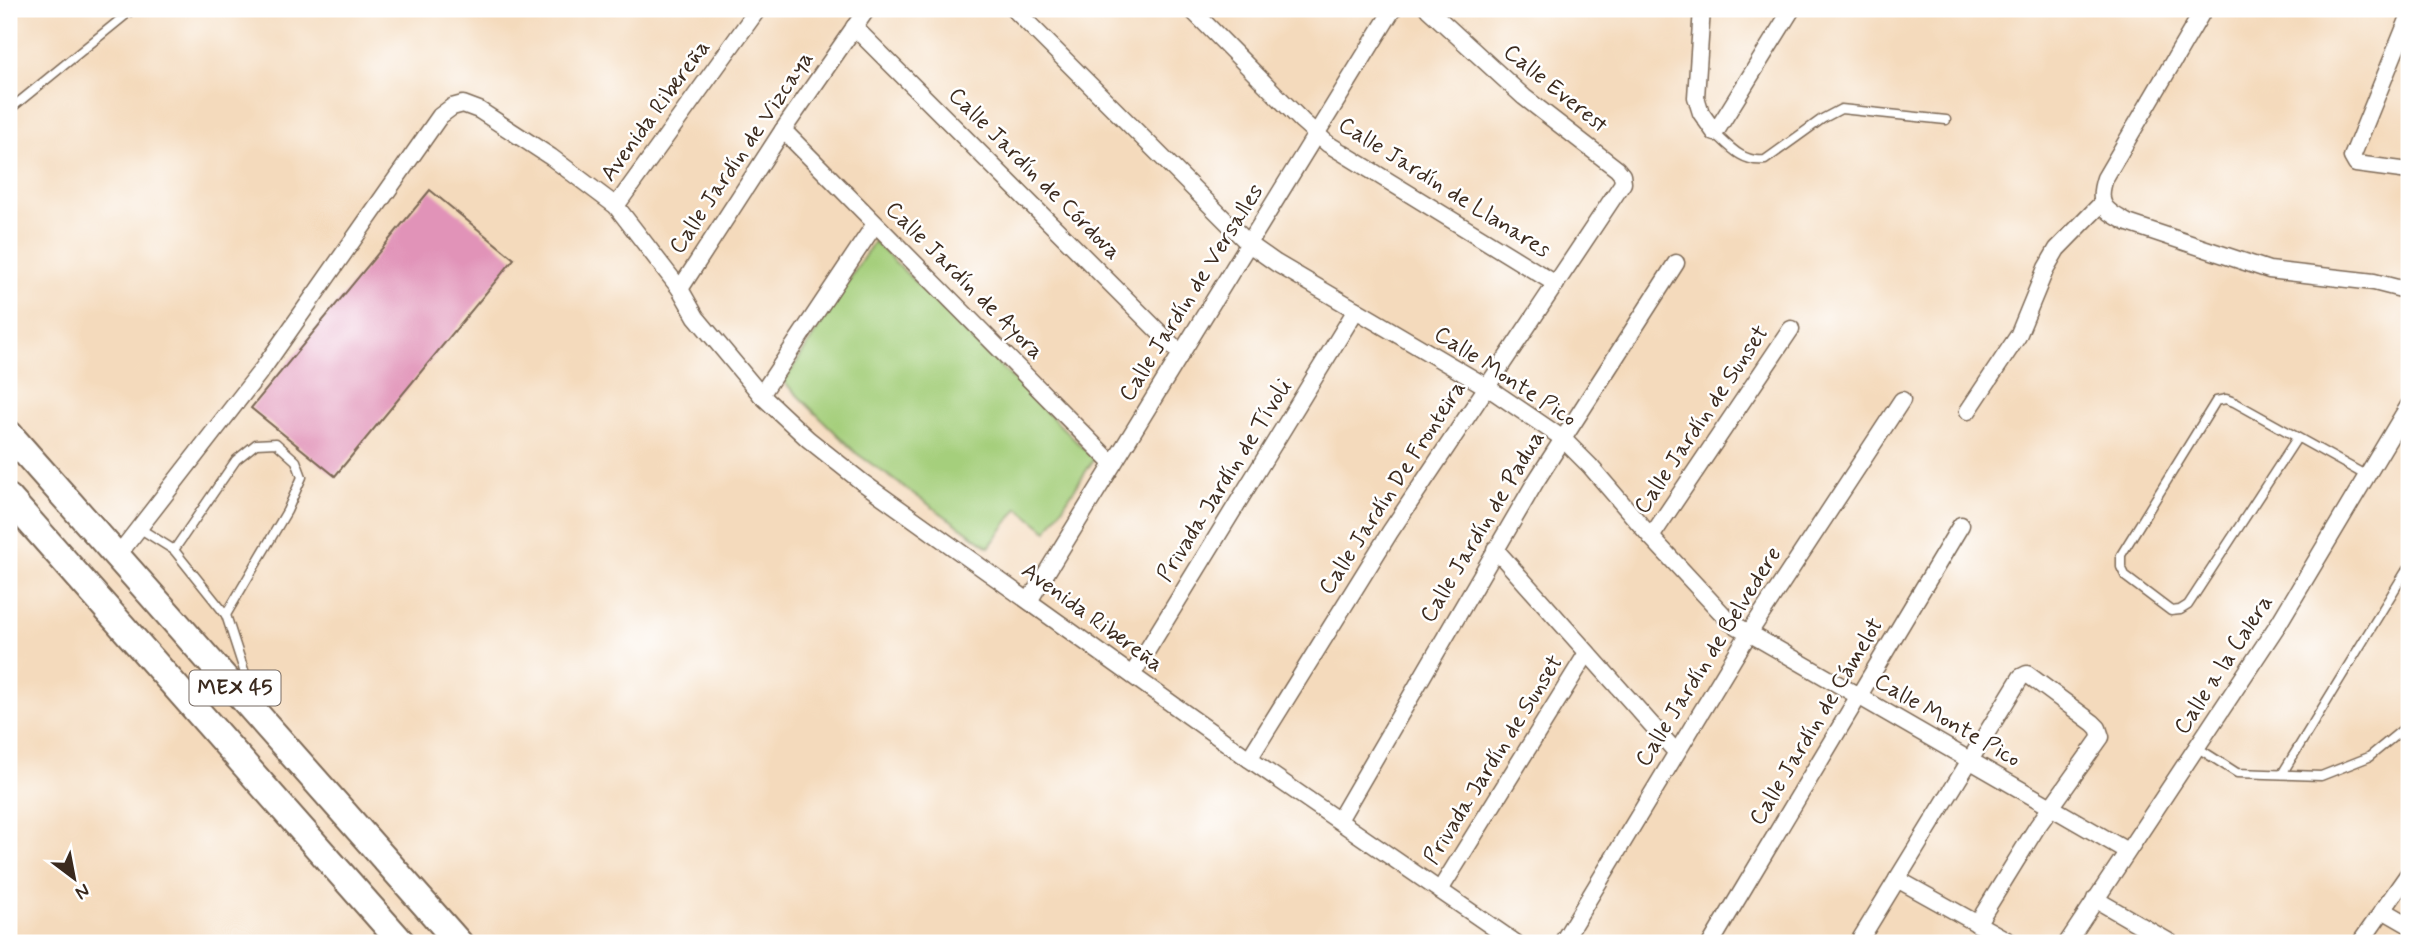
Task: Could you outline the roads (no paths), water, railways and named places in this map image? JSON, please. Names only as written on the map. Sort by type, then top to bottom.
[{"type":"highway","name":"MEX 45","points":[[9,434],[459,943]]},
{"type":"highway","name":"MEX 45","points":[[9,498],[402,943]]},
{"type":"street","name":"Avenida Ribereña","points":[[616,206],[758,9]]},
{"type":"street","name":"Calle Jardín de Vizcaya","points":[[680,289],[783,130],[867,9]]},
{"type":"street","name":"Calle Monte Pico","points":[[1014,9],[1250,244],[1276,263],[1487,387],[1562,438],[1730,622],[2127,852]]},
{"type":"street","name":"Calle Jardín de Llanares","points":[[1191,9],[1316,134],[1346,156],[1556,284]]},
{"type":"street","name":"Calle Jardín de Versalles","points":[[1029,601],[1392,9]]},
{"type":"street","name":"Calle Everest","points":[[1429,9],[1524,97],[1622,176]]},
{"type":"street","points":[[1702,9],[1696,97],[1701,113],[1716,133],[1793,9]]},
{"type":"street","points":[[2204,9],[2105,178],[2100,192],[2102,203],[2110,214],[2128,223],[2269,270],[2374,282],[2409,291]]},
{"type":"street","points":[[2409,17],[2352,158],[2356,164],[2409,170]]},
{"type":"street","name":"Calle Jardín de Córdova","points":[[854,27],[1181,354]]},
{"type":"street","name":"Avenida Ribereña","points":[[139,527],[264,367],[440,116],[452,107],[463,104],[479,110],[551,157],[616,206],[680,289],[696,317],[761,395],[808,439],[862,482],[1249,759],[1516,943]]},
{"type":"street","name":"Calle Jardín de Ayora","points":[[783,130],[1114,464]]},
{"type":"street","name":"Calle Jardín De Fronteira","points":[[1249,759],[1353,590],[1620,190],[1622,176]]},
{"type":"street","points":[[1968,411],[2018,336],[2046,268],[2057,249],[2102,203]]},
{"type":"street","points":[[761,395],[875,223]]},
{"type":"street","name":"Calle Jardín de Padua","points":[[1339,820],[1562,438],[1676,263]]},
{"type":"street","name":"Privada Jardín de Tívoli","points":[[1132,675],[1356,310]]},
{"type":"street","name":"Calle Jardín de Sunset","points":[[1651,537],[1791,330]]},
{"type":"street","name":"Calle Jardín de Belvedere","points":[[1562,943],[1748,633],[1902,400]]},
{"type":"street","name":"Calle a la Calera","points":[[2067,943],[2278,623],[2409,405]]},
{"type":"street","name":"Calle Jardín de Cámelot","points":[[1711,943],[1961,525]]},
{"type":"street","points":[[118,555],[139,527]]},
{"type":"street","points":[[1495,549],[1676,752]]},
{"type":"street","name":"Privada Jardín de Sunset","points":[[1440,890],[1587,653]]},
{"type":"street","points":[[1858,943],[2021,677],[2028,674],[2093,723],[2101,737],[2051,807],[1977,924]]},
{"type":"street","points":[[2360,943],[2409,873]]},
{"type":"street","points":[[1897,879],[2012,943]]},
{"type":"street","points":[[2095,900],[2171,943]]},
{"type":"street","points":[[2383,910],[2409,925]]},
{"type":"lane","points":[[9,110],[133,9]]},
{"type":"lane","points":[[1716,133],[1738,154],[1754,161],[1765,160],[1822,119],[1841,109],[1947,120]]},
{"type":"lane","points":[[2297,438],[2188,605],[2171,611],[2126,577],[2121,568],[2121,555],[2217,401],[2226,399],[2234,402],[2367,476]]},
{"type":"lane","points":[[174,550],[236,460],[256,444],[276,443],[296,461],[302,477],[292,500],[226,615]]},
{"type":"lane","points":[[139,527],[174,550],[226,615],[259,715]]},
{"type":"lane","points":[[2282,774],[2409,566]]},
{"type":"lane","points":[[2198,748],[2237,773],[2321,776],[2369,757],[2402,730],[2409,720]]}]
